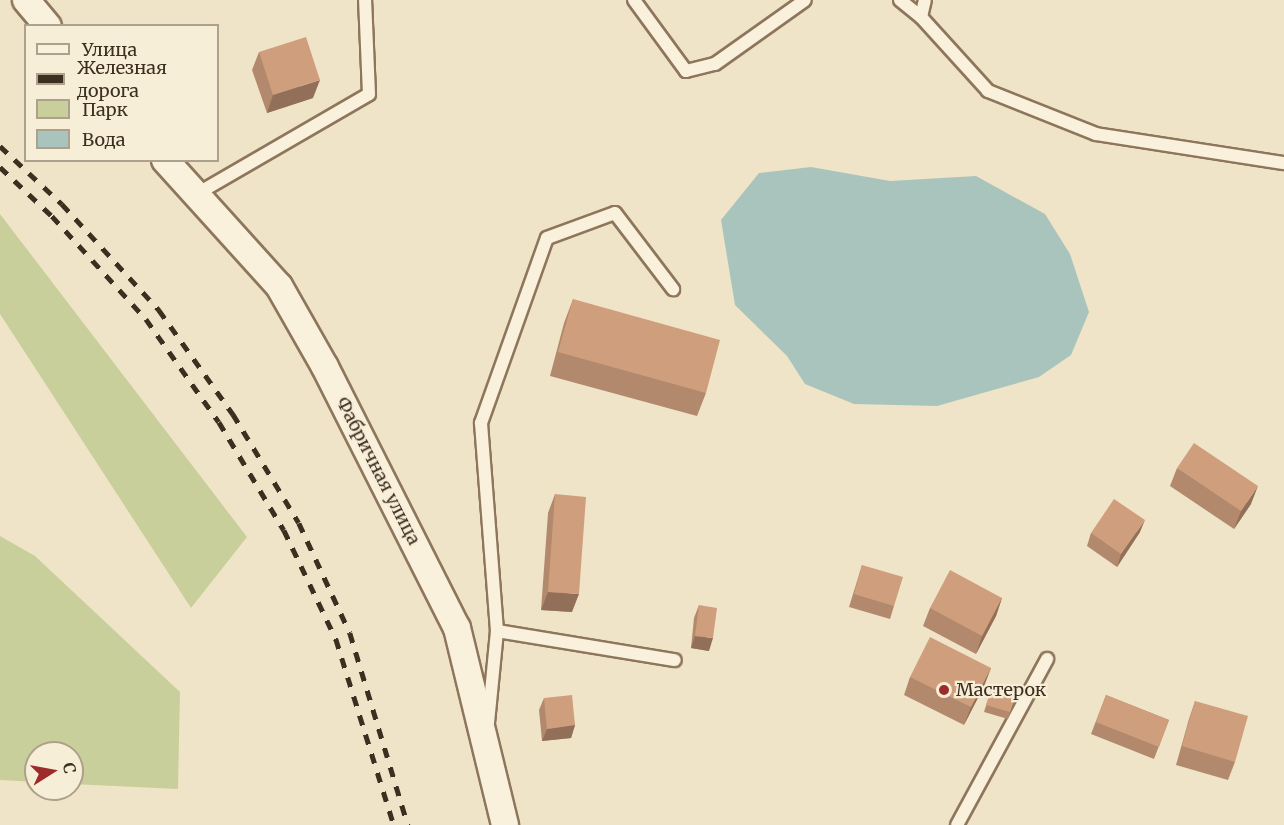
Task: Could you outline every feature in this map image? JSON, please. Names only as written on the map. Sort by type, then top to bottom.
[{"type":"street","points":[[26,0],[46,24]]},
{"type":"street","name":"Фабричная улица","points":[[167,162],[279,286],[325,367],[457,628],[505,825]]},
{"type":"lane","points":[[195,195],[369,94],[365,0]]},
{"type":"lane","points":[[634,0],[686,71],[715,64],[805,0]]},
{"type":"lane","points":[[900,0],[921,17],[988,91],[1096,134],[1284,163]]},
{"type":"lane","points":[[921,17],[925,0]]},
{"type":"lane","points":[[486,745],[497,631],[481,423],[547,238],[615,213],[673,289]]},
{"type":"lane","points":[[497,631],[675,660]]},
{"type":"lane","points":[[957,825],[1047,659]]},
{"type":"green space","points":[[0,214],[247,537],[191,608],[0,314]]},
{"type":"green space","points":[[0,536],[35,556],[180,692],[178,789],[84,785],[84,741],[24,741],[24,781],[0,780]]},
{"type":"water","points":[[811,167],[890,181],[976,176],[1045,214],[1070,254],[1089,312],[1071,355],[1039,377],[937,406],[854,404],[805,384],[787,356],[735,305],[721,220],[759,173]]},
{"type":"building","points":[[306,37],[320,80],[273,95],[259,52]]},
{"type":"building","points":[[573,299],[720,340],[706,393],[558,352]]},
{"type":"building","points":[[1194,443],[1258,486],[1241,511],[1177,468]]},
{"type":"building","points":[[555,494],[586,497],[579,594],[548,592]]},
{"type":"building","points":[[1114,499],[1145,520],[1121,554],[1091,533]]},
{"type":"building","points":[[862,565],[903,577],[894,606],[854,594]]},
{"type":"building","points":[[950,570],[1002,598],[982,636],[930,608]]},
{"type":"building","points":[[699,605],[717,608],[713,638],[695,636]]},
{"type":"building","points":[[930,637],[991,668],[971,707],[910,677]]},
{"type":"building","points":[[991,690],[1015,697],[1010,712],[986,705]]},
{"type":"building","points":[[572,695],[575,725],[547,729],[544,698]]},
{"type":"building","points":[[1106,695],[1169,720],[1159,747],[1096,722]]},
{"type":"building","points":[[1195,701],[1248,716],[1235,762],[1182,746]]},
{"type":"railway","points":[[0,146],[62,204],[159,310],[233,414],[299,523],[350,633],[408,825]]},
{"type":"railway","points":[[0,167],[52,216],[146,319],[219,422],[284,530],[336,639],[394,825]]},
{"type":"place","name":"Мастерок","points":[[944,690]]}]
